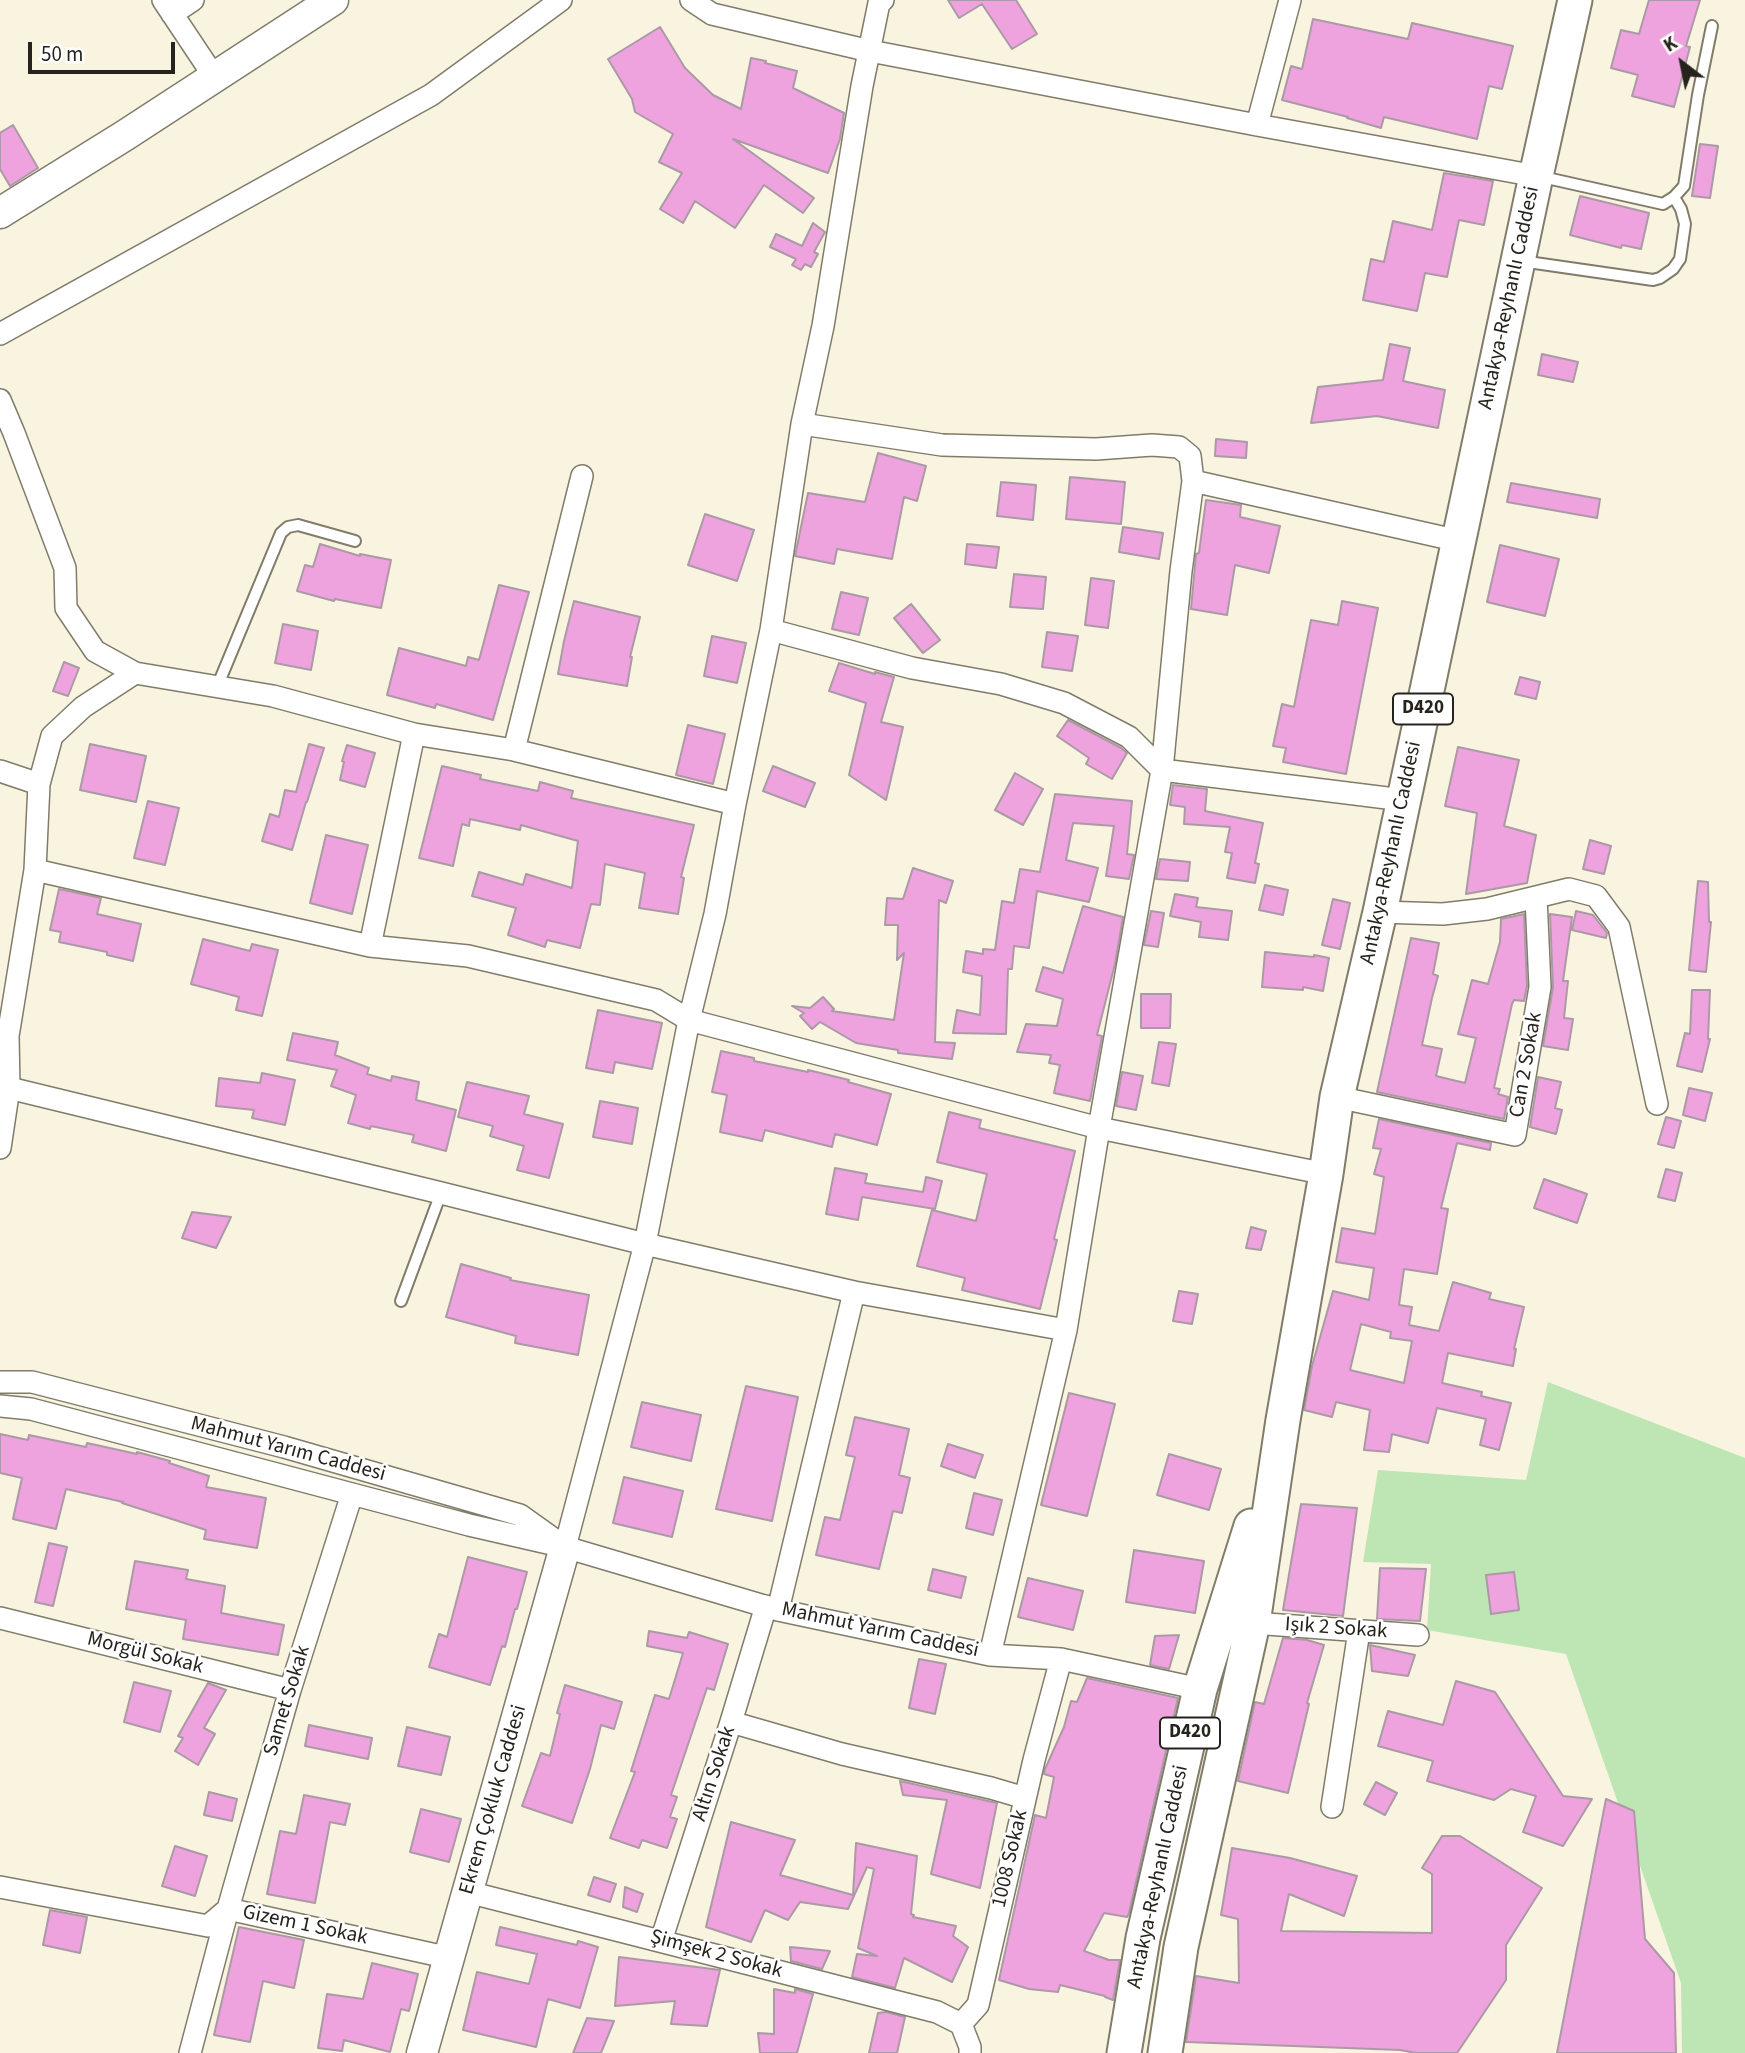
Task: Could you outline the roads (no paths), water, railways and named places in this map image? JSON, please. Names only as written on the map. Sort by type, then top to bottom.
[{"type":"main road","name":"Antakya-Reyhanlı Caddesi","points":[[1165,2053],[1181,1947],[1253,1623],[1283,1420],[1337,1097],[1380,912],[1535,176],[1575,0]]},
{"type":"main road","name":"Antakya-Reyhanlı Caddesi","points":[[1133,2050],[1143,1938],[1200,1689],[1283,1420]]},
{"type":"street","points":[[193,0],[168,7],[215,78]]},
{"type":"street","points":[[0,213],[215,78],[333,0]]},
{"type":"street","points":[[0,334],[430,95],[561,0]]},
{"type":"street","points":[[691,0],[712,14],[870,51],[1535,176]]},
{"type":"street","points":[[565,1547],[645,1244],[689,1020],[715,914],[771,630],[803,424],[823,326],[862,86],[879,3],[883,0]]},
{"type":"street","points":[[1257,125],[1290,0]]},
{"type":"street","points":[[0,400],[65,568],[66,608],[95,651],[135,673],[273,696],[414,734],[514,750],[735,804]]},
{"type":"street","points":[[803,424],[942,445],[1096,449],[1152,445],[1179,447],[1190,456],[1194,481],[1181,571],[1162,770],[1098,1128],[1066,1330],[990,1655]]},
{"type":"street","points":[[514,750],[582,476]]},
{"type":"street","points":[[1194,481],[1459,541]]},
{"type":"street","points":[[771,630],[912,668],[1001,684],[1063,703],[1129,737],[1162,770],[1403,800]]},
{"type":"street","points":[[0,1148],[9,1088],[4,1035],[35,870],[39,784],[52,736],[83,707],[135,673]]},
{"type":"street","points":[[370,946],[414,734]]},
{"type":"street","points":[[0,771],[39,784]]},
{"type":"street","points":[[35,870],[370,946],[468,956],[656,1000],[689,1020],[1098,1128],[1326,1174]]},
{"type":"street","points":[[1380,912],[1443,914],[1487,909],[1569,889],[1596,896],[1619,928],[1657,1104]]},
{"type":"street","name":"Can 2 Sokak","points":[[1337,1097],[1515,1135],[1540,987],[1536,897]]},
{"type":"street","points":[[9,1088],[645,1244],[855,1292],[1066,1330]]},
{"type":"street","name":"Altın Sokak","points":[[661,1941],[731,1722],[772,1608],[855,1292]]},
{"type":"street","name":"Mahmut Yarım Caddesi","points":[[0,1382],[32,1382],[284,1447],[520,1515],[565,1547]]},
{"type":"street","name":"Mahmut Yarım Caddesi","points":[[0,1406],[31,1409],[469,1525],[565,1547],[772,1608],[990,1655],[1060,1659],[1200,1689]]},
{"type":"street","name":"Samet Sokak","points":[[191,2053],[228,1909],[290,1690],[352,1494]]},
{"type":"street","name":"Ekrem Çokluk Caddesi","points":[[422,2053],[565,1547]]},
{"type":"street","name":"Morgül Sokak","points":[[0,1618],[290,1690]]},
{"type":"street","name":"Işık 2 Sokak","points":[[1253,1623],[1418,1635]]},
{"type":"street","points":[[1332,1807],[1359,1631]]},
{"type":"street","name":"1008 Sokak","points":[[961,2024],[978,2005],[1044,1716],[1060,1659]]},
{"type":"street","points":[[731,1722],[842,1754],[1025,1798]]},
{"type":"street","name":"Gizem 1 Sokak","points":[[0,1887],[208,1926],[228,1909],[450,1958]]},
{"type":"street","name":"Şimşek 2 Sokak","points":[[468,1892],[937,2012],[961,2024]]},
{"type":"street","points":[[961,2024],[970,2053]]},
{"type":"lane","points":[[1535,176],[1663,204],[1674,197],[1684,186],[1712,26]]},
{"type":"lane","points":[[1518,260],[1653,280],[1660,278],[1673,269],[1680,259],[1685,224],[1674,197]]},
{"type":"lane","points":[[217,687],[281,533],[298,525],[355,541]]},
{"type":"lane","points":[[401,1301],[441,1193]]}]
